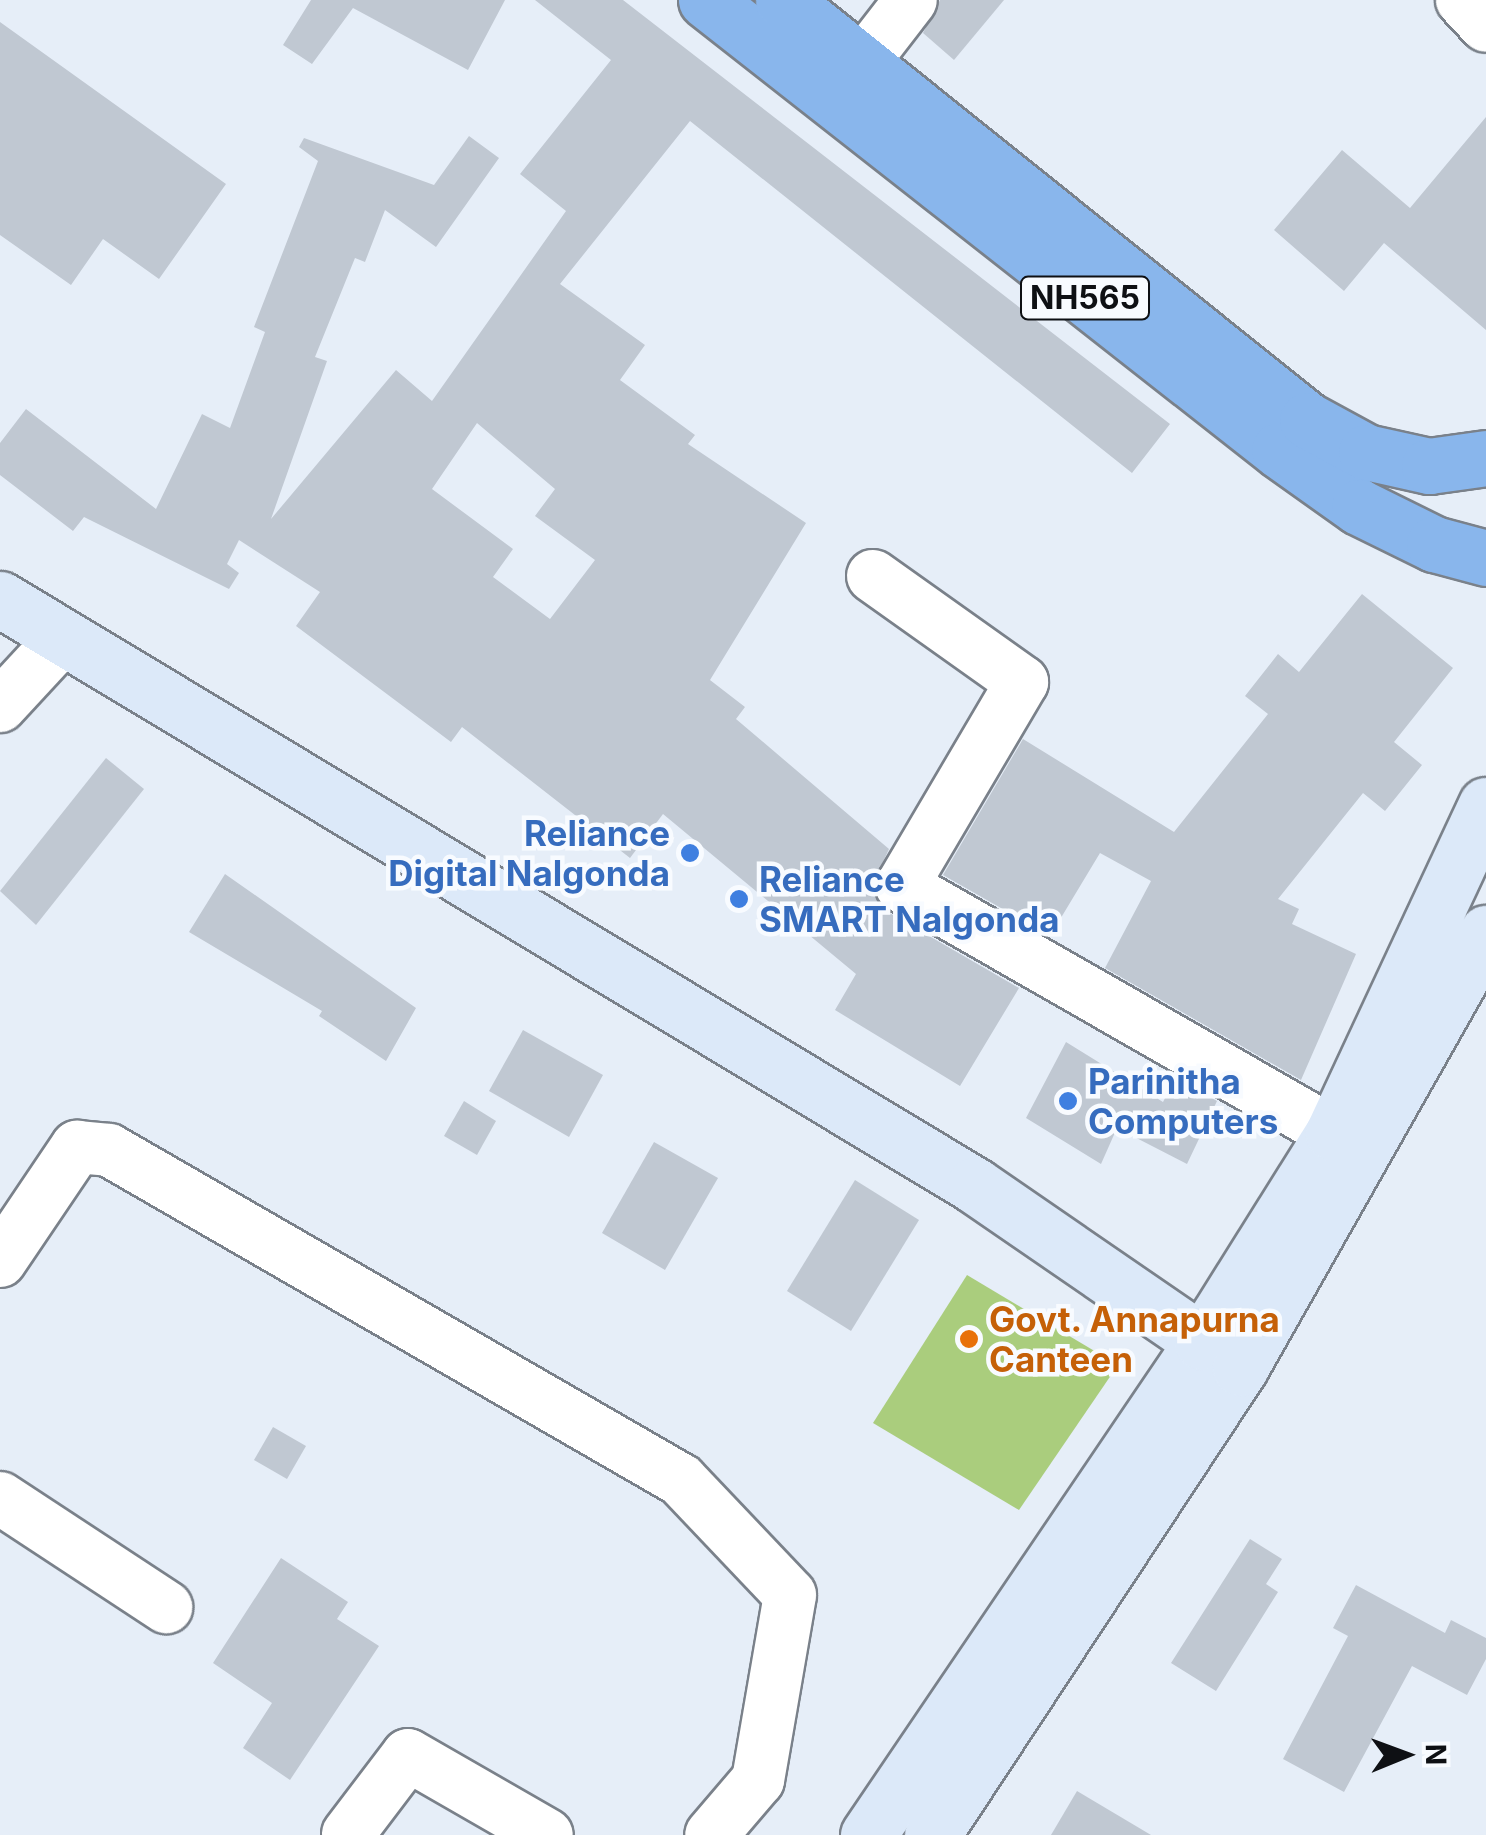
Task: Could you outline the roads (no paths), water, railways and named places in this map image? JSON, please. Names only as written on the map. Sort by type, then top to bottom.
[{"type":"highway","name":"NH565","points":[[706,0],[1278,450],[1358,507],[1434,544],[1486,558]]},
{"type":"highway","name":"NH565","points":[[783,0],[1307,420],[1366,452],[1429,466],[1486,458]]},
{"type":"street","points":[[863,62],[910,0]]},
{"type":"street","points":[[1462,0],[1486,26]]},
{"type":"street","points":[[874,576],[1022,682],[902,886],[1333,1133]]},
{"type":"street","points":[[0,598],[974,1185],[1221,1355]]},
{"type":"street","points":[[0,706],[64,637]]},
{"type":"street","points":[[868,1835],[1221,1355],[1333,1133],[1486,804]]},
{"type":"street","points":[[932,1835],[1221,1355],[1486,933]]},
{"type":"street","points":[[0,1261],[77,1147],[109,1150],[681,1480],[790,1595],[758,1780],[711,1835]]},
{"type":"street","points":[[0,1498],[166,1607]]},
{"type":"street","points":[[348,1834],[408,1755],[547,1835]]},
{"type":"place","name":"Reliance Digital Nalgonda","points":[[690,853]]},
{"type":"place","name":"Reliance SMART Nalgonda","points":[[739,899]]},
{"type":"place","name":"Parinitha Computers","points":[[1068,1101]]},
{"type":"place","name":"Govt. Annapurna Canteen","points":[[969,1339]]}]
